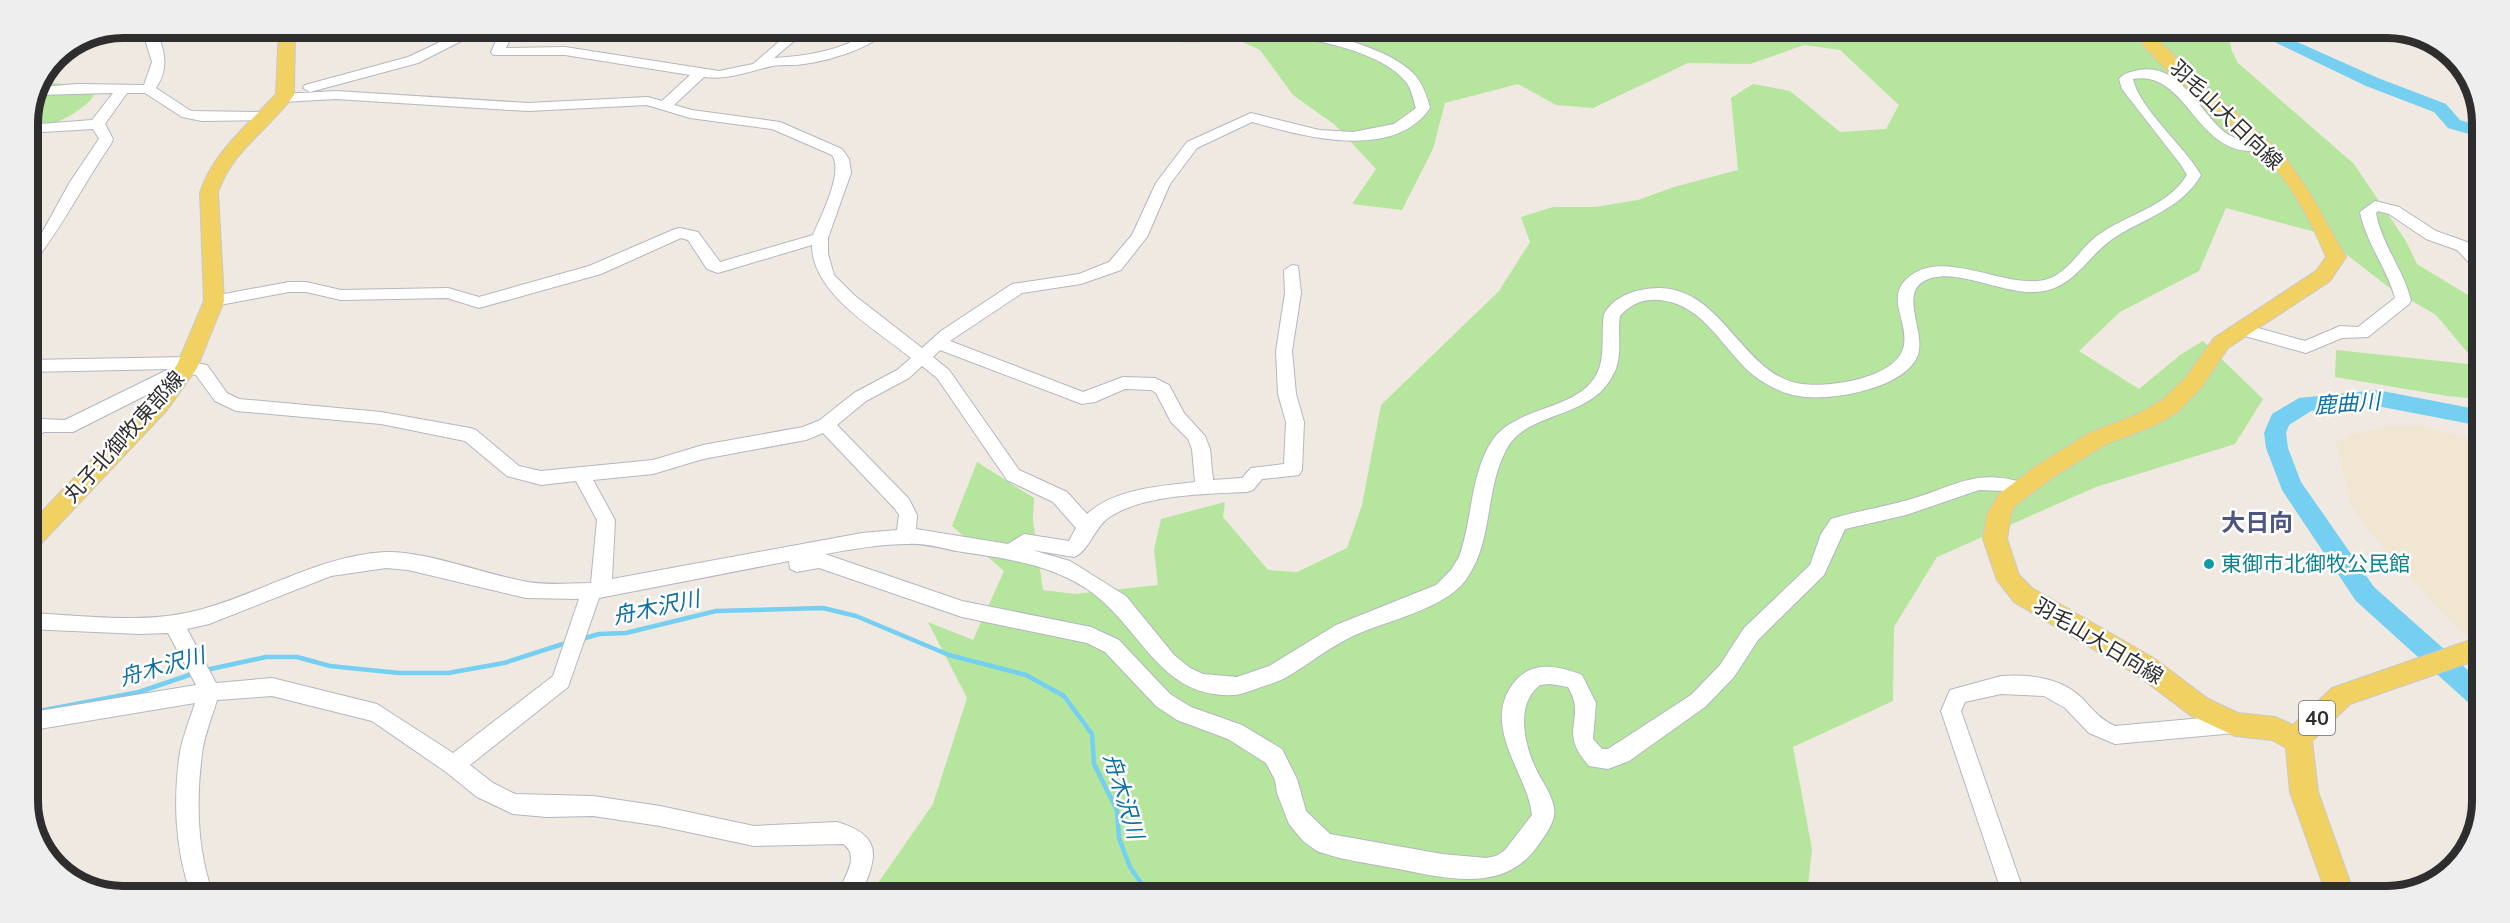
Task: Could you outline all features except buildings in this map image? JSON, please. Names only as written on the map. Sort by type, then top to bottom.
[{"type":"main road","points":[[284,96],[287,37]]},
{"type":"main road","name":"羽毛山大日向線","points":[[2146,37],[2195,86],[2266,146],[2301,193],[2331,244],[2336,257],[2323,276],[2221,343],[2193,383],[2170,406],[2146,420],[2097,440],[2007,500],[1999,514],[1995,538],[2009,580],[2023,595],[2146,667],[2199,707],[2235,724],[2275,729],[2299,741]]},
{"type":"main road","name":"丸子北御牧東部線","points":[[38,532],[159,404],[187,365],[214,301],[209,192],[212,182],[230,151],[284,96]]},
{"type":"main road","name":"40","points":[[2337,886],[2304,792],[2299,741],[2305,729],[2341,696],[2472,651]]},
{"type":"street","points":[[148,88],[157,78],[159,66],[156,46],[152,37]]},
{"type":"street","points":[[284,96],[403,63],[460,37]]},
{"type":"street","points":[[504,37],[498,52],[565,51],[699,74],[732,74],[772,62],[804,60],[852,47],[869,37]]},
{"type":"street","points":[[756,66],[790,37]]},
{"type":"street","points":[[1177,37],[1183,39],[1204,37]]},
{"type":"street","points":[[37,366],[187,365],[201,369],[221,397],[236,405],[381,418],[470,435],[513,471],[541,478],[582,476],[653,467],[703,452],[806,433],[826,425],[860,397],[903,374],[938,343],[1006,294],[1018,288],[1081,279],[1115,266],[1139,237],[1172,170],[1192,146],[1203,139],[1251,117],[1332,138],[1367,136],[1409,123],[1418,116],[1423,108],[1419,92],[1402,72],[1362,49],[1308,37]]},
{"type":"street","points":[[666,105],[699,74]]},
{"type":"street","points":[[38,621],[140,626],[173,624],[202,618],[329,569],[386,560],[408,562],[526,590],[596,590],[862,540],[906,536],[1012,552],[1063,566],[1093,583],[1119,602],[1167,661],[1191,678],[1219,686],[1257,681],[1276,673],[1343,631],[1443,591],[1456,580],[1464,570],[1474,544],[1490,474],[1500,444],[1521,425],[1572,404],[1596,389],[1608,365],[1612,314],[1626,300],[1655,294],[1683,299],[1709,315],[1757,368],[1782,385],[1810,391],[1847,388],[1889,373],[1903,363],[1911,352],[1914,344],[1905,298],[1911,283],[1918,277],[1929,273],[1950,274],[2024,287],[2055,283],[2077,268],[2092,249],[2116,230],[2186,189],[2194,175],[2190,165],[2174,142],[2136,100],[2127,86],[2126,80],[2129,76],[2152,74],[2171,82],[2214,130],[2230,143],[2253,147],[2266,146]]},
{"type":"street","points":[[37,247],[54,225],[77,182],[104,144],[106,139],[98,124],[99,116],[117,100],[123,88]]},
{"type":"street","points":[[44,91],[148,88],[187,114],[202,117],[264,116]]},
{"type":"street","points":[[284,96],[336,95],[367,99],[528,107],[635,101],[666,105],[690,114],[775,125],[837,152],[842,159],[844,173],[820,238],[823,267],[836,287],[920,358],[943,374],[1013,475],[1060,497],[1086,526]]},
{"type":"street","points":[[37,128],[98,124]]},
{"type":"street","points":[[2240,329],[2306,347],[2340,332],[2362,333],[2397,307],[2403,300],[2401,290],[2377,243],[2369,220],[2368,212],[2375,206],[2394,210],[2431,235],[2462,246],[2472,256]]},
{"type":"street","points":[[214,301],[279,287],[297,287],[341,295],[448,293],[479,303],[596,270],[680,233],[693,236],[713,266],[718,268],[820,238]]},
{"type":"street","points":[[1012,552],[1024,541],[1074,549],[1086,526],[1106,510],[1124,503],[1204,486],[1247,485],[1257,473],[1293,470],[1295,422],[1287,394],[1284,351],[1293,293],[1292,270]]},
{"type":"street","points":[[938,343],[1082,398],[1097,395],[1123,383],[1155,384],[1163,389],[1178,417],[1196,436],[1201,449],[1204,486]]},
{"type":"street","points":[[37,424],[67,427],[187,365]]},
{"type":"street","points":[[826,425],[902,504],[908,515],[906,536]]},
{"type":"street","points":[[454,765],[556,687],[567,666],[596,590],[606,520],[582,476]]},
{"type":"street","points":[[743,563],[761,570],[819,560],[962,609],[1091,635],[1112,646],[1163,700],[1184,714],[1235,732],[1274,756],[1286,779],[1287,793],[1298,817],[1311,834],[1325,844],[1456,867],[1486,870],[1511,859],[1528,840],[1543,814],[1538,792],[1521,757],[1514,722],[1517,695],[1521,687],[1530,680],[1544,675],[1559,675],[1575,681],[1586,701],[1580,728],[1583,742],[1597,759],[1608,759],[1621,754],[1698,701],[1711,689],[1740,654],[1751,634],[1817,570],[1824,560],[1827,540],[1839,524],[1918,505],[1957,488],[1979,483],[2005,482],[2022,489]]},
{"type":"street","points":[[173,624],[203,676],[209,692],[191,752],[188,823],[191,862],[199,886]]},
{"type":"street","points":[[2010,886],[1951,711],[1957,696],[1981,688],[2019,685],[2056,689],[2101,732],[2115,735],[2235,724]]},
{"type":"street","points":[[38,720],[209,692],[272,687],[376,713],[454,765],[485,790],[513,804],[593,807],[660,816],[754,836],[837,832],[848,834],[861,846],[864,859],[852,886]]},
{"type":"shaded area","points":[[2388,426],[2421,426],[2472,440],[2472,636],[2466,635],[2437,607],[2364,525],[2350,502],[2336,443],[2353,434]]},
{"type":"green space","points":[[1232,37],[2230,37],[2231,49],[2238,63],[2354,164],[2406,241],[2417,264],[2472,298],[2472,358],[2436,315],[2387,286],[2319,233],[2226,208],[2199,271],[2120,312],[2079,351],[2139,389],[2180,355],[2203,341],[2263,399],[2235,444],[2096,487],[1937,557],[1894,627],[1893,701],[1793,747],[1812,849],[1808,886],[876,886],[933,804],[967,698],[928,622],[973,640],[1004,571],[952,526],[977,462],[1034,498],[1033,520],[1043,590],[1075,594],[1158,585],[1154,550],[1161,519],[1225,502],[1223,517],[1268,570],[1297,572],[1347,548],[1362,505],[1381,405],[1499,291],[1530,242],[1521,217],[1553,207],[1595,207],[1638,200],[1674,187],[1738,170],[1731,98],[1753,84],[1790,91],[1840,132],[1886,129],[1899,105],[1840,50],[1804,45],[1750,64],[1688,63],[1593,108],[1556,105],[1518,84],[1445,103],[1433,149],[1402,210],[1352,204],[1376,169],[1335,125],[1293,95],[1260,50]]},
{"type":"green space","points":[[48,82],[97,87],[88,103],[37,131],[39,106]]},
{"type":"green space","points":[[2336,350],[2472,364],[2472,398],[2335,377]]},
{"type":"waterway","name":"鹿曲川","points":[[2273,37],[2372,82],[2440,108],[2454,124],[2472,130]]},
{"type":"waterway","name":"鹿曲川","points":[[2472,416],[2377,398],[2307,404],[2280,420],[2275,433],[2277,448],[2290,484],[2330,546],[2365,594],[2472,690]]},
{"type":"waterway","name":"舟木沢川","points":[[582,639],[599,634],[626,633],[716,611],[823,608],[856,616],[949,655],[1026,675],[1064,696],[1092,734],[1094,764],[1117,810],[1119,838],[1130,867],[1145,886]]},
{"type":"waterway","name":"舟木沢川","points":[[206,670],[266,657],[297,657],[330,666],[399,673],[448,673],[504,663],[566,643]]},
{"type":"waterway","name":"舟木沢川","points":[[38,711],[139,692],[195,673]]},
{"type":"place","name":"東御市北御牧公民館","points":[[2209,564]]},
{"type":"district","name":"大日向","points":[[2257,523]]}]
